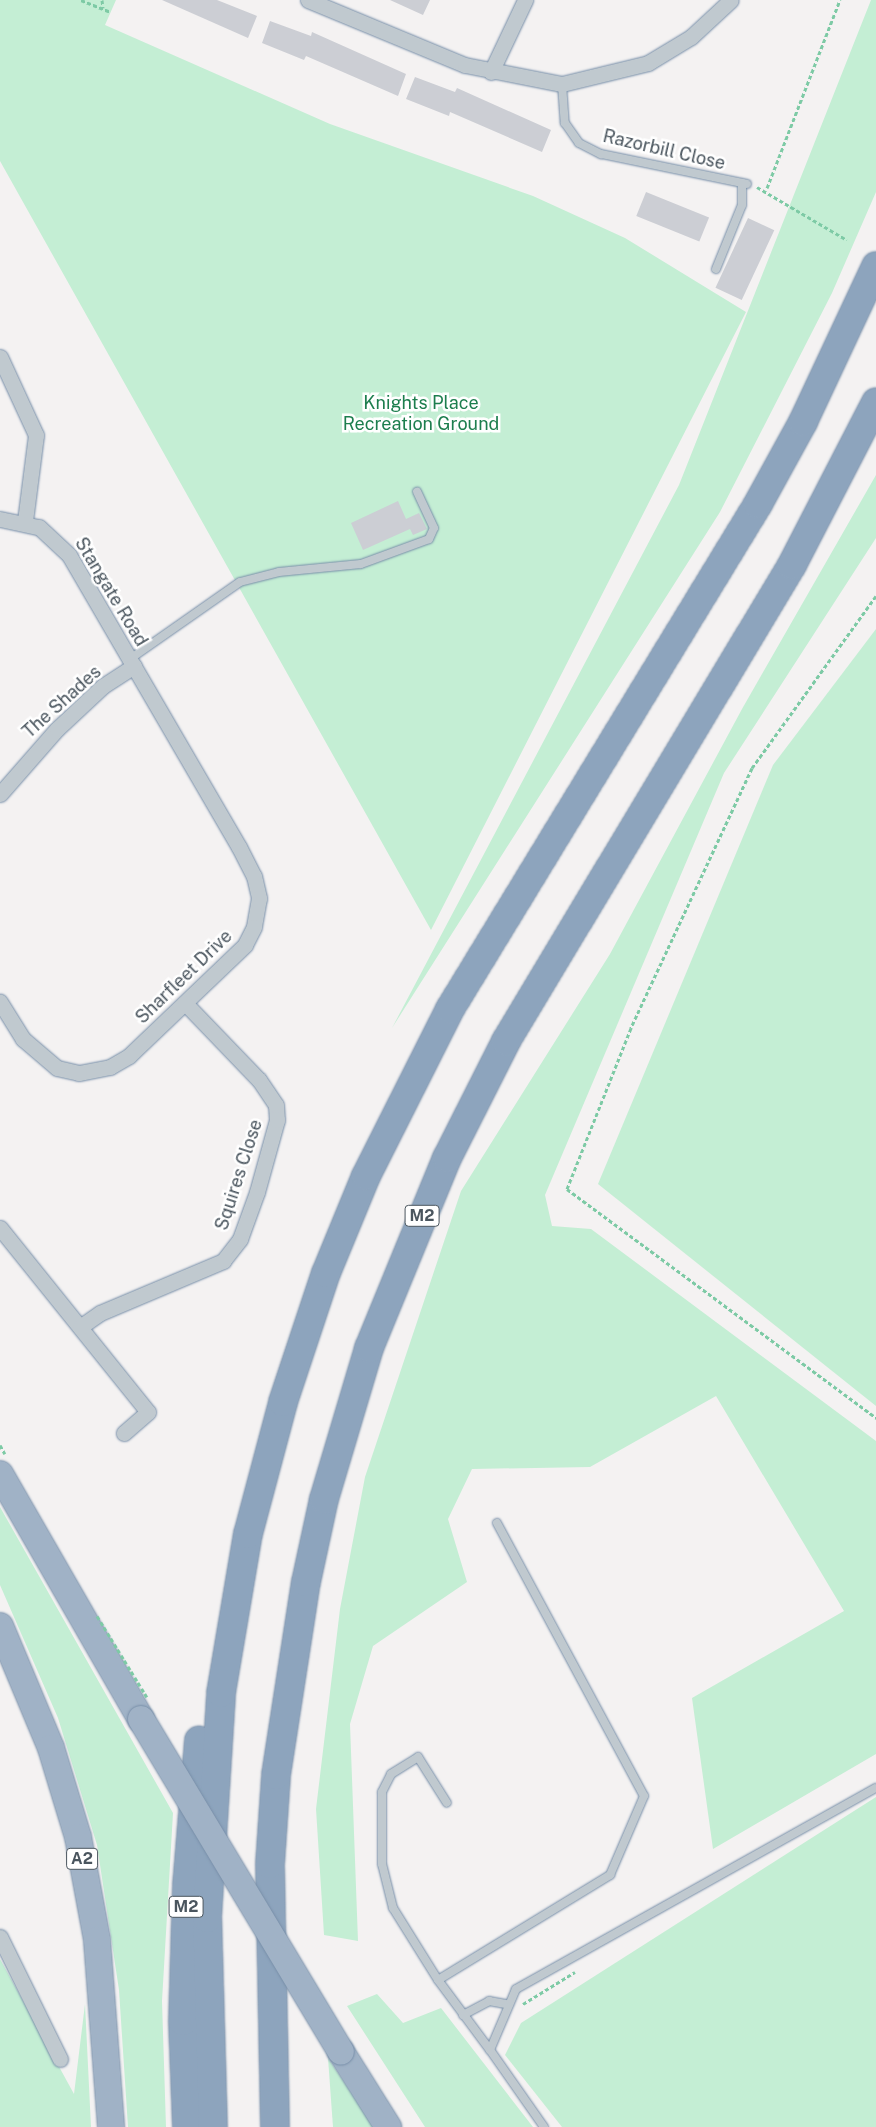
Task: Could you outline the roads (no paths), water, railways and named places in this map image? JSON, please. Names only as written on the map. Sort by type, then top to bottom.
[{"type":"highway","name":"M2","points":[[213,2127],[207,1918],[221,1693],[248,1534],[282,1402],[326,1273],[366,1176],[450,1009],[758,504],[803,422],[876,266]]},
{"type":"highway","name":"M2","points":[[276,2127],[270,1893],[276,1775],[308,1573],[324,1499],[366,1356],[416,1227],[506,1042],[792,565],[876,402]]},
{"type":"highway","points":[[0,1474],[141,1719],[388,2127]]},
{"type":"highway","name":"A2","points":[[0,1626],[51,1748],[78,1837],[97,1940],[111,2127]]},
{"type":"highway","name":"M2","points":[[187,2127],[183,2021],[187,1876],[199,1738],[221,1693]]},
{"type":"street","points":[[308,0],[491,72],[562,84],[648,63],[691,37],[731,0]]},
{"type":"street","points":[[491,72],[525,0]]},
{"type":"street","points":[[0,357],[36,435],[25,521]]},
{"type":"street","name":"Stangate Road","points":[[0,519],[25,521],[46,531],[64,547],[132,663]]},
{"type":"street","name":"The Shades","points":[[0,794],[57,729],[103,686],[132,663]]},
{"type":"street","name":"Sharfleet Drive","points":[[0,1002],[39,1056],[58,1068],[79,1073],[101,1071],[123,1060],[185,1003],[249,939],[258,893],[239,847],[132,663]]},
{"type":"street","name":"Squires Close","points":[[80,1327],[100,1313],[223,1260],[240,1239],[257,1192],[277,1120],[276,1105],[259,1080],[185,1003]]},
{"type":"street","points":[[0,1228],[148,1412],[124,1433]]},
{"type":"street","points":[[0,1937],[60,2059]]},
{"type":"lane","name":"Razorbill Close","points":[[562,84],[565,123],[579,143],[600,154],[745,184],[742,204],[716,269]]},
{"type":"lane","points":[[132,663],[240,582],[279,572],[361,564],[429,538],[434,528],[418,492]]},
{"type":"lane","points":[[438,1980],[610,1876],[644,1799],[635,1773],[497,1523]]},
{"type":"lane","points":[[446,1803],[418,1757],[391,1774],[382,1792],[382,1864],[393,1908],[438,1980],[544,2127]]},
{"type":"lane","points":[[490,2050],[506,2004],[527,1982],[876,1788]]},
{"type":"lane","points":[[464,2015],[488,2001],[506,2004]]},
{"type":"park label","name":"Knights Place Recreation Ground","points":[[421,414]]}]
